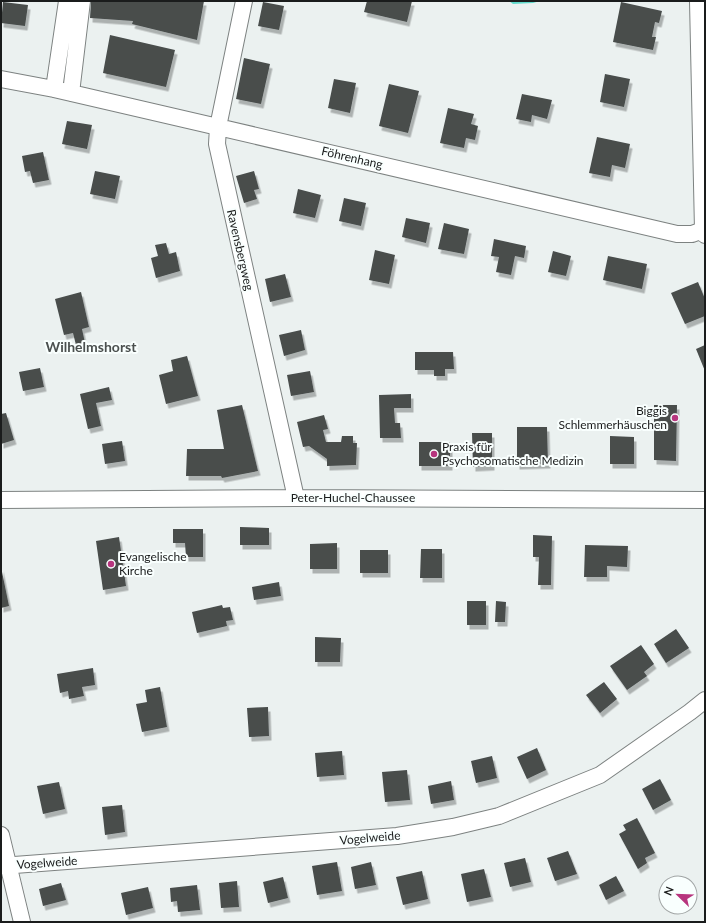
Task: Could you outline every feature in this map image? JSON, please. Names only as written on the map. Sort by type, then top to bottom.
[{"type":"street","points":[[54,89],[67,1]]},
{"type":"street","points":[[71,93],[82,1]]},
{"type":"street","name":"Ravensbergweg","points":[[244,1],[218,127],[217,144],[296,498]]},
{"type":"street","points":[[698,1],[702,75],[704,233]]},
{"type":"street","name":"Föhrenhang","points":[[1,79],[54,89],[677,234],[704,233]]},
{"type":"street","name":"Peter-Huchel-Chaussee","points":[[1,500],[296,498],[705,500]]},
{"type":"street","name":"Vogelweide","points":[[5,866],[396,836],[460,825],[499,816],[600,775],[705,700]]},
{"type":"street","points":[[1,835],[5,866],[22,922]]},
{"type":"shaded area","points":[[509,1],[540,1],[533,3],[513,4]]},
{"type":"building","points":[[91,1],[204,1],[197,40],[132,24],[133,21],[90,18]]},
{"type":"building","points":[[367,1],[412,1],[407,22],[364,12]]},
{"type":"building","points":[[3,2],[28,5],[25,26],[1,23]]},
{"type":"building","points":[[263,2],[284,6],[279,30],[258,26]]},
{"type":"building","points":[[621,2],[662,11],[659,23],[655,22],[652,37],[656,37],[653,50],[613,42]]},
{"type":"building","points":[[110,35],[175,50],[166,87],[103,73]]},
{"type":"building","points":[[244,58],[270,64],[261,104],[236,99]]},
{"type":"building","points":[[605,74],[630,79],[624,107],[600,102]]},
{"type":"building","points":[[334,79],[356,83],[350,113],[328,108]]},
{"type":"building","points":[[389,84],[419,91],[408,133],[379,126]]},
{"type":"building","points":[[522,94],[552,100],[547,119],[532,115],[531,122],[516,119]]},
{"type":"building","points":[[448,108],[474,114],[471,124],[478,126],[475,140],[466,138],[464,148],[440,143]]},
{"type":"building","points":[[67,121],[92,125],[87,149],[62,144]]},
{"type":"building","points":[[597,137],[630,144],[625,168],[612,165],[610,177],[589,173]]},
{"type":"building","points":[[43,152],[49,180],[33,183],[30,171],[25,172],[22,156]]},
{"type":"building","points":[[95,171],[120,176],[115,199],[90,194]]},
{"type":"building","points":[[254,171],[259,189],[254,190],[257,199],[244,203],[236,176]]},
{"type":"building","points":[[298,189],[321,195],[315,218],[293,213]]},
{"type":"building","points":[[344,198],[366,203],[361,226],[339,221]]},
{"type":"building","points":[[406,218],[430,223],[426,243],[402,237]]},
{"type":"building","points":[[444,223],[469,229],[464,254],[438,249]]},
{"type":"building","points":[[494,239],[526,246],[524,258],[515,256],[511,275],[496,272],[499,257],[491,256]]},
{"type":"building","points":[[166,243],[169,254],[176,252],[180,271],[156,278],[151,258],[158,256],[155,245]]},
{"type":"building","points":[[375,250],[395,255],[389,284],[369,280]]},
{"type":"building","points":[[553,251],[571,256],[566,276],[548,272]]},
{"type":"building","points":[[608,256],[647,264],[642,289],[603,280]]},
{"type":"building","points":[[285,274],[291,297],[270,302],[265,279]]},
{"type":"building","points":[[698,282],[705,299],[705,316],[685,324],[671,293]]},
{"type":"building","points":[[81,292],[89,327],[82,329],[85,343],[76,345],[73,333],[64,335],[55,299]]},
{"type":"building","points":[[301,330],[305,350],[284,356],[279,335]]},
{"type":"building","points":[[705,345],[705,371],[696,349]]},
{"type":"building","points":[[415,352],[453,352],[454,369],[445,369],[445,376],[434,376],[434,370],[415,370]]},
{"type":"building","points":[[187,356],[198,396],[166,404],[159,375],[173,371],[171,360]]},
{"type":"building","points":[[40,368],[44,387],[23,391],[19,372]]},
{"type":"building","points":[[310,371],[314,392],[291,396],[287,375]]},
{"type":"building","points":[[109,387],[112,400],[96,403],[101,426],[88,429],[80,394]]},
{"type":"building","points":[[411,394],[411,408],[394,408],[395,423],[400,423],[401,438],[380,438],[379,395]]},
{"type":"building","points":[[242,405],[258,471],[222,478],[221,476],[186,476],[187,449],[224,449],[217,410]]},
{"type":"building","points":[[654,405],[677,405],[676,461],[654,460]]},
{"type":"building","points":[[6,413],[14,440],[1,444],[1,414]]},
{"type":"building","points":[[324,415],[328,429],[323,430],[326,442],[341,442],[342,436],[353,436],[353,443],[357,443],[356,465],[327,466],[327,459],[309,446],[303,447],[297,422]]},
{"type":"building","points":[[517,427],[547,427],[548,464],[517,465]]},
{"type":"building","points":[[472,433],[492,433],[492,466],[473,467]]},
{"type":"building","points":[[610,436],[634,437],[634,464],[610,464]]},
{"type":"building","points":[[122,441],[125,461],[105,464],[102,444]]},
{"type":"building","name":"Praxis für Psychosomatische Medizin","points":[[419,442],[450,442],[450,466],[419,466]]},
{"type":"building","points":[[240,527],[269,528],[269,545],[240,545]]},
{"type":"building","points":[[173,529],[203,529],[203,557],[186,557],[185,543],[173,543]]},
{"type":"building","points":[[533,535],[552,536],[551,585],[538,585],[539,557],[533,557]]},
{"type":"building","name":"Evangelische Kirche","points":[[119,537],[126,586],[103,590],[96,541]]},
{"type":"building","points":[[337,543],[337,569],[310,569],[310,544]]},
{"type":"building","points":[[585,545],[628,546],[627,567],[607,566],[607,577],[584,577]]},
{"type":"building","points":[[421,549],[442,549],[442,578],[420,578]]},
{"type":"building","points":[[360,550],[388,550],[388,573],[360,573]]},
{"type":"building","points":[[1,567],[9,606],[1,608]]},
{"type":"building","points":[[279,582],[281,596],[254,600],[252,587]]},
{"type":"building","points":[[467,601],[486,601],[486,625],[467,625]]},
{"type":"building","points":[[496,601],[506,602],[505,622],[495,622]]},
{"type":"building","points":[[222,605],[223,608],[230,607],[233,620],[226,621],[227,626],[197,633],[192,612]]},
{"type":"building","points":[[676,629],[689,648],[666,663],[654,644]]},
{"type":"building","points":[[315,637],[341,638],[340,662],[315,662]]},
{"type":"building","points":[[641,645],[654,664],[644,672],[647,676],[627,690],[610,666]]},
{"type":"building","points":[[93,668],[95,685],[82,687],[84,696],[69,699],[68,691],[60,693],[57,674]]},
{"type":"building","points":[[604,682],[617,699],[600,713],[586,695]]},
{"type":"building","points":[[160,687],[167,727],[142,732],[136,704],[147,702],[145,690]]},
{"type":"building","points":[[268,707],[269,736],[249,737],[247,708]]},
{"type":"building","points":[[537,748],[546,770],[527,779],[517,757]]},
{"type":"building","points":[[342,751],[344,775],[317,777],[315,753]]},
{"type":"building","points":[[492,756],[497,778],[476,783],[471,761]]},
{"type":"building","points":[[407,770],[410,800],[385,802],[382,772]]},
{"type":"building","points":[[660,779],[671,800],[653,810],[642,789]]},
{"type":"building","points":[[451,781],[454,800],[431,804],[428,786]]},
{"type":"building","points":[[59,782],[65,809],[43,814],[37,786]]},
{"type":"building","points":[[122,805],[125,832],[105,835],[102,807]]},
{"type":"building","points":[[637,818],[655,853],[645,858],[647,863],[638,869],[619,834],[626,830],[623,825]]},
{"type":"building","points":[[568,851],[577,874],[555,881],[547,858]]},
{"type":"building","points":[[525,858],[531,882],[510,887],[504,863]]},
{"type":"building","points":[[337,862],[342,891],[317,895],[312,866]]},
{"type":"building","points":[[371,862],[376,885],[355,889],[351,867]]},
{"type":"building","points":[[484,869],[491,897],[467,902],[461,874]]},
{"type":"building","points":[[422,871],[428,899],[403,905],[396,877]]},
{"type":"building","points":[[616,876],[624,891],[606,900],[599,885]]},
{"type":"building","points":[[283,877],[288,898],[268,903],[263,882]]},
{"type":"building","points":[[237,881],[239,907],[221,908],[219,883]]},
{"type":"building","points":[[61,883],[66,900],[43,906],[39,889]]},
{"type":"building","points":[[197,885],[200,910],[178,912],[177,901],[171,902],[170,888]]},
{"type":"building","points":[[148,887],[153,908],[126,915],[121,893]]},
{"type":"place","name":"Biggis Schlemmerhäuschen","points":[[675,418]]},
{"type":"place","name":"Praxis für Psychosomatische Medizin","points":[[434,454]]},
{"type":"place","name":"Evangelische Kirche","points":[[111,564]]},
{"type":"district","name":"Wilhelmshorst","points":[[91,347]]}]
